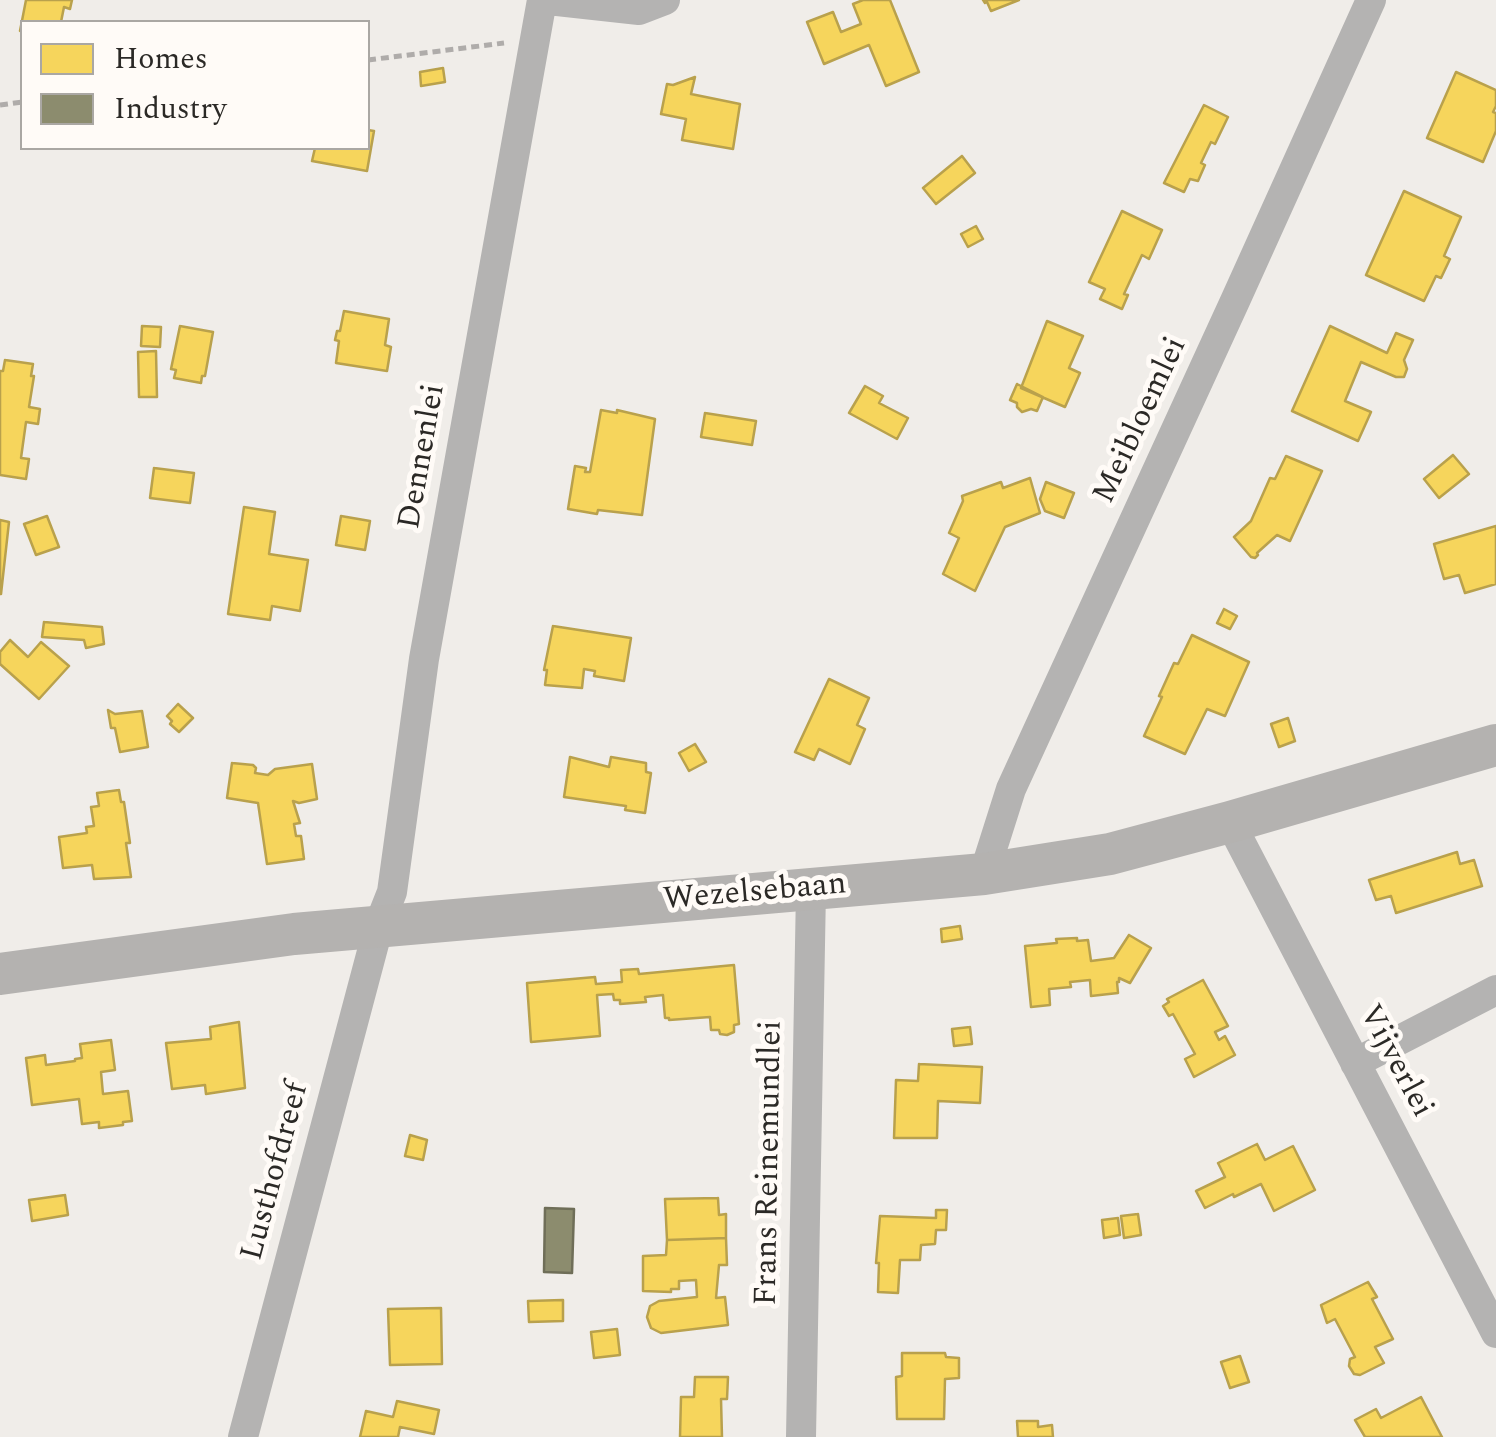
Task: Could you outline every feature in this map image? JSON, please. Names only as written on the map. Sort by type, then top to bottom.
[{"type":"street","points":[[545,0],[639,10],[665,0]]},
{"type":"street","name":"Dennenlei","points":[[379,925],[392,892],[424,659],[534,40],[545,0]]},
{"type":"street","name":"Meibloemlei","points":[[984,874],[1011,789],[1371,0]]},
{"type":"street","name":"Wezelsebaan","points":[[0,974],[379,925],[984,874],[1110,854],[1496,745]]},
{"type":"street","name":"Vijverlei","points":[[1230,822],[1496,1333]]},
{"type":"street","name":"Frans Reinemundlei","points":[[802,1437],[812,890]]},
{"type":"street","name":"Lusthofdreef","points":[[243,1437],[379,925]]},
{"type":"street","points":[[1355,1063],[1496,990]]},
{"type":"path","points":[[370,60],[534,40]]},
{"type":"building: Homes","points":[[26,0],[72,0],[70,9],[64,7],[61,20],[22,20]]},
{"type":"building: Homes","points":[[890,0],[919,72],[886,86],[869,45],[824,64],[807,22],[833,12],[841,32],[861,24],[853,4]]},
{"type":"building: Homes","points":[[983,0],[1019,0],[991,11]]},
{"type":"building: Homes","points":[[443,68],[445,82],[421,86],[420,72]]},
{"type":"building: Homes","points":[[1456,72],[1496,90],[1496,131],[1483,162],[1427,138]]},
{"type":"building: Homes","points":[[695,77],[691,94],[740,104],[733,149],[682,140],[686,119],[661,114],[667,84]]},
{"type":"building: Homes","points":[[1204,105],[1228,117],[1201,163],[1205,165],[1198,181],[1190,179],[1184,192],[1164,183]]},
{"type":"building: Homes","points":[[370,130],[374,131],[367,171],[312,161],[315,150],[370,150]]},
{"type":"building: Homes","points":[[962,156],[975,173],[936,204],[923,188]]},
{"type":"building: Homes","points":[[1404,191],[1461,217],[1444,256],[1450,259],[1424,301],[1366,275]]},
{"type":"building: Homes","points":[[1122,211],[1162,230],[1149,259],[1142,255],[1124,294],[1128,295],[1122,309],[1100,299],[1105,289],[1089,282]]},
{"type":"building: Homes","points":[[976,226],[983,239],[968,247],[961,234]]},
{"type":"building: Homes","points":[[344,311],[389,319],[385,345],[391,347],[387,371],[336,363],[339,341],[335,340]]},
{"type":"building: Homes","points":[[1047,321],[1083,336],[1069,368],[1080,373],[1065,407],[1021,388]]},
{"type":"building: Homes","points":[[142,326],[161,327],[160,347],[141,346]]},
{"type":"building: Homes","points":[[180,326],[213,332],[201,383],[174,378],[176,370],[171,369]]},
{"type":"building: Homes","points":[[1330,326],[1387,353],[1396,333],[1413,340],[1404,360],[1404,377],[1361,362],[1345,401],[1371,412],[1358,441],[1292,411]]},
{"type":"building: Homes","points":[[156,351],[157,397],[139,397],[138,352]]},
{"type":"building: Homes","points":[[5,360],[33,364],[29,407],[40,409],[38,424],[26,422],[21,458],[29,459],[26,479],[0,475],[0,371]]},
{"type":"building: Homes","points":[[1017,384],[1043,397],[1037,411],[1022,412],[1010,400]]},
{"type":"building: Homes","points":[[865,386],[883,396],[879,403],[908,418],[897,439],[849,413]]},
{"type":"building: Homes","points":[[601,410],[655,419],[642,515],[568,509],[575,466],[590,472]]},
{"type":"building: Homes","points":[[705,413],[756,421],[752,445],[701,437]]},
{"type":"building: Homes","points":[[1453,455],[1469,474],[1439,498],[1424,479]]},
{"type":"building: Homes","points":[[1286,456],[1322,471],[1290,541],[1277,535],[1255,558],[1251,557],[1234,537],[1251,521],[1270,478],[1275,479]]},
{"type":"building: Homes","points":[[154,468],[194,473],[190,503],[150,498]]},
{"type":"building: Homes","points":[[1030,478],[1040,513],[1005,527],[975,591],[943,574],[959,538],[949,533],[962,496],[1001,482],[1003,488]]},
{"type":"building: Homes","points":[[1046,482],[1074,493],[1064,518],[1045,511],[1040,499]]},
{"type":"building: Homes","points":[[244,507],[275,512],[269,554],[308,560],[300,611],[272,606],[270,620],[228,614]]},
{"type":"building: Homes","points":[[47,516],[59,547],[36,555],[24,524]]},
{"type":"building: Homes","points":[[341,516],[370,521],[365,550],[336,545]]},
{"type":"building: Homes","points":[[0,520],[9,522],[1,594],[0,594]]},
{"type":"building: Homes","points":[[1496,526],[1496,584],[1465,593],[1459,575],[1444,579],[1434,544]]},
{"type":"building: Homes","points":[[1224,609],[1237,616],[1230,629],[1217,623]]},
{"type":"building: Homes","points":[[44,622],[102,627],[104,644],[86,648],[84,640],[42,637]]},
{"type":"building: Homes","points":[[553,626],[631,638],[624,681],[594,676],[595,671],[584,669],[582,688],[545,685],[544,670]]},
{"type":"building: Homes","points":[[1192,635],[1249,662],[1225,716],[1207,709],[1185,754],[1144,736],[1174,663],[1178,664]]},
{"type":"building: Homes","points":[[10,640],[28,657],[41,642],[69,666],[39,699],[0,664],[0,652]]},
{"type":"building: Homes","points":[[829,679],[869,698],[857,725],[865,729],[850,764],[819,749],[814,760],[795,752]]},
{"type":"building: Homes","points":[[178,704],[193,718],[179,732],[167,716]]},
{"type":"building: Homes","points":[[108,710],[115,714],[142,711],[148,747],[120,752]]},
{"type":"building: Homes","points":[[1288,718],[1295,741],[1279,747],[1271,724]]},
{"type":"building: Homes","points":[[695,744],[706,762],[689,771],[679,753]]},
{"type":"building: Homes","points":[[570,757],[609,767],[611,757],[646,763],[646,772],[651,773],[645,813],[625,810],[626,806],[564,797]]},
{"type":"building: Homes","points":[[232,763],[253,765],[255,773],[268,775],[275,769],[312,764],[317,799],[293,801],[300,823],[294,824],[296,836],[301,836],[304,859],[267,864],[258,803],[227,798]]},
{"type":"building: Homes","points":[[119,790],[130,843],[126,843],[131,877],[94,879],[92,865],[63,868],[59,837],[87,833],[86,827],[94,826],[91,807],[99,806],[97,793]]},
{"type":"building: Homes","points":[[1457,852],[1460,864],[1474,860],[1482,886],[1396,913],[1391,896],[1376,900],[1369,880]]},
{"type":"building: Homes","points":[[960,926],[962,939],[942,942],[941,929]]},
{"type":"building: Homes","points":[[1129,935],[1151,948],[1130,983],[1119,978],[1118,993],[1091,996],[1090,980],[1070,982],[1071,987],[1049,989],[1050,1005],[1031,1007],[1025,946],[1057,943],[1056,939],[1088,940],[1091,961],[1114,958]]},
{"type":"building: Homes","points":[[734,965],[739,1024],[727,1035],[711,1030],[710,1017],[665,1018],[663,995],[645,997],[646,1002],[620,1004],[613,994],[597,995],[600,1036],[531,1042],[527,983],[595,977],[596,984],[622,982],[621,970],[638,969],[639,974]]},
{"type":"building: Homes","points":[[1203,980],[1228,1026],[1215,1032],[1219,1040],[1225,1036],[1235,1055],[1194,1077],[1185,1059],[1195,1054],[1173,1014],[1169,1016],[1163,1006],[1169,1002],[1167,999]]},
{"type":"building: Homes","points":[[239,1022],[245,1088],[206,1094],[205,1085],[172,1089],[166,1043],[211,1039],[210,1027]]},
{"type":"building: Homes","points":[[970,1027],[972,1044],[954,1046],[952,1029]]},
{"type":"building: Homes","points":[[111,1040],[115,1070],[101,1072],[103,1094],[128,1091],[132,1121],[99,1128],[99,1122],[82,1124],[79,1099],[32,1105],[26,1058],[45,1055],[46,1065],[75,1061],[82,1058],[80,1044]]},
{"type":"building: Homes","points":[[919,1064],[982,1067],[980,1103],[938,1101],[937,1138],[894,1138],[896,1080],[918,1081]]},
{"type":"building: Homes","points":[[410,1135],[427,1140],[423,1160],[405,1156]]},
{"type":"building: Homes","points":[[1257,1144],[1265,1160],[1293,1146],[1315,1190],[1274,1211],[1261,1184],[1205,1208],[1196,1191],[1225,1177],[1218,1163]]},
{"type":"building: Homes","points":[[65,1195],[68,1215],[32,1221],[29,1200]]},
{"type":"building: Homes","points":[[718,1198],[719,1215],[726,1214],[726,1238],[667,1240],[665,1199]]},
{"type":"building: Homes","points":[[936,1210],[947,1210],[946,1230],[936,1230],[935,1244],[921,1245],[920,1260],[900,1260],[898,1293],[878,1292],[880,1216],[936,1218]]},
{"type":"building: Homes","points":[[1138,1214],[1141,1235],[1124,1238],[1121,1216]]},
{"type":"building: Homes","points":[[1118,1218],[1120,1235],[1104,1238],[1102,1220]]},
{"type":"building: Homes","points":[[726,1238],[727,1265],[719,1265],[716,1298],[725,1297],[728,1325],[661,1333],[651,1328],[647,1317],[650,1306],[659,1301],[697,1297],[696,1280],[679,1281],[679,1289],[671,1292],[643,1291],[643,1256],[666,1255],[667,1240]]},
{"type":"building: Homes","points":[[1368,1282],[1377,1297],[1372,1299],[1393,1339],[1375,1347],[1384,1363],[1360,1375],[1354,1374],[1349,1366],[1350,1359],[1355,1357],[1335,1319],[1327,1323],[1321,1305]]},
{"type":"building: Homes","points":[[563,1300],[563,1321],[529,1322],[528,1301]]},
{"type":"building: Homes","points":[[441,1308],[442,1364],[390,1365],[388,1309]]},
{"type":"building: Homes","points":[[617,1329],[620,1355],[594,1358],[591,1332]]},
{"type":"building: Homes","points":[[902,1353],[945,1353],[946,1357],[959,1358],[959,1378],[945,1379],[944,1419],[897,1419],[896,1377],[902,1376]]},
{"type":"building: Homes","points":[[1240,1356],[1249,1382],[1230,1388],[1221,1362]]},
{"type":"building: Homes","points":[[695,1377],[728,1377],[727,1399],[721,1399],[722,1437],[680,1437],[681,1397],[694,1397]]},
{"type":"building: Homes","points":[[1421,1397],[1442,1437],[1365,1437],[1355,1420],[1376,1409],[1381,1418]]},
{"type":"building: Homes","points":[[397,1401],[439,1410],[434,1434],[400,1427],[398,1437],[360,1437],[366,1411],[393,1417]]},
{"type":"building: Homes","points":[[1017,1421],[1038,1421],[1038,1427],[1052,1425],[1053,1437],[1018,1437]]},
{"type":"building: Industry","points":[[545,1208],[574,1209],[572,1273],[544,1272]]}]
